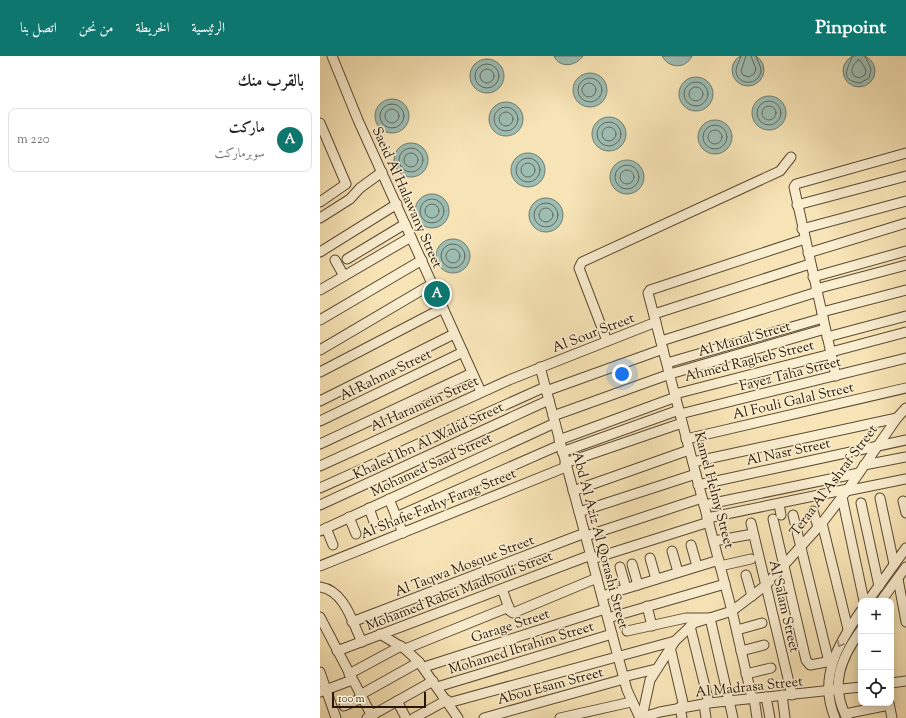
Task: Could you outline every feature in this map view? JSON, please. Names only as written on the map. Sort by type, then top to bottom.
[{"type":"street","name":"Saeid Al Halawany Street","points":[[332,56],[382,172],[481,392]]},
{"type":"street","points":[[320,123],[346,183],[344,187],[322,201],[320,190]]},
{"type":"street","points":[[836,376],[793,190],[796,184],[906,153]]},
{"type":"street","points":[[607,341],[579,268],[582,262],[780,171],[791,157]]},
{"type":"street","points":[[320,218],[350,199],[360,188],[382,172]]},
{"type":"street","points":[[797,205],[906,176]]},
{"type":"street","points":[[802,229],[906,201]]},
{"type":"street","points":[[320,252],[397,204]]},
{"type":"street","points":[[808,253],[906,223]]},
{"type":"street","points":[[347,259],[406,224]]},
{"type":"street","points":[[320,290],[411,236]]},
{"type":"street","name":"Kamel Helmy Street","points":[[757,718],[720,563],[648,294],[650,290],[805,240]]},
{"type":"street","points":[[813,277],[906,251]]},
{"type":"street","points":[[335,260],[344,276]]},
{"type":"street","points":[[320,320],[422,260]]},
{"type":"street","name":"Al Sour Street","points":[[540,367],[607,341],[655,318],[810,264]]},
{"type":"street","points":[[320,488],[662,345],[816,291],[906,265]]},
{"type":"street","points":[[320,350],[432,284]]},
{"type":"street","points":[[667,363],[906,290]]},
{"type":"street","points":[[320,372],[443,308]]},
{"type":"street","name":"Al Manal Street","points":[[554,419],[670,374],[826,333],[906,316]]},
{"type":"street","name":"Ahmed Ragheb Street","points":[[560,445],[675,395],[906,332]]},
{"type":"street","points":[[320,401],[454,334]]},
{"type":"street","name":"Al Rahma Street","points":[[320,421],[463,352]]},
{"type":"street","name":"Fayez Taha Street","points":[[680,416],[906,358]]},
{"type":"street","name":"Al Haramein Street","points":[[320,466],[481,392],[540,367]]},
{"type":"street","name":"Abd Al Aziz Al Qorashi Street","points":[[540,367],[624,678],[631,702],[641,718]]},
{"type":"street","points":[[320,444],[472,373]]},
{"type":"street","name":"Al Fouli Galal Street","points":[[686,438],[906,388]]},
{"type":"street","name":"Khaled Ibn Al Walid Street","points":[[320,505],[547,393]]},
{"type":"street","name":"Teraa Al Ashraf Street","points":[[641,718],[646,692],[656,669],[672,644],[690,626],[700,620],[732,611],[766,585],[801,548],[846,493],[877,446],[906,408]]},
{"type":"street","points":[[396,517],[560,445],[680,416]]},
{"type":"street","name":"Al Shafie Fathy Farag Street","points":[[320,566],[403,533],[680,416]]},
{"type":"street","points":[[692,462],[897,418]]},
{"type":"street","name":"Mohamed Saad Street","points":[[323,530],[554,419]]},
{"type":"street","name":"Al Nasr Street","points":[[698,485],[906,440]]},
{"type":"street","points":[[573,491],[689,450]]},
{"type":"street","name":"Al Taqwa Mosque Street","points":[[352,622],[586,535],[703,502],[862,469],[906,457]]},
{"type":"street","points":[[579,512],[696,474]]},
{"type":"street","name":"Mohamed Rabei Madbouli Street","points":[[337,651],[592,557],[708,520],[778,504],[846,493],[906,479]]},
{"type":"street","points":[[846,493],[864,598]]},
{"type":"street","points":[[880,498],[894,564]]},
{"type":"street","points":[[389,499],[403,533]]},
{"type":"street","points":[[903,500],[906,513]]},
{"type":"street","points":[[861,503],[879,586]]},
{"type":"street","points":[[778,504],[777,517],[784,566],[806,660],[810,665],[831,661]]},
{"type":"street","points":[[369,508],[374,522]]},
{"type":"street","points":[[813,511],[820,525],[848,629]]},
{"type":"street","points":[[793,515],[831,661]]},
{"type":"street","points":[[349,517],[356,534]]},
{"type":"street","name":"Al Salam Street","points":[[751,523],[792,695]]},
{"type":"street","points":[[323,530],[332,545]]},
{"type":"street","points":[[714,541],[754,534]]},
{"type":"street","points":[[692,545],[697,566]]},
{"type":"street","points":[[870,598],[906,548]]},
{"type":"street","points":[[672,551],[678,572]]},
{"type":"street","points":[[650,558],[656,579]]},
{"type":"street","points":[[602,596],[697,566],[750,559]]},
{"type":"street","points":[[632,564],[638,585]]},
{"type":"street","points":[[620,567],[626,588]]},
{"type":"street","points":[[883,598],[906,567]]},
{"type":"street","points":[[746,575],[752,596]]},
{"type":"street","points":[[323,691],[351,677],[403,647],[597,578]]},
{"type":"street","points":[[898,579],[906,622]]},
{"type":"street","name":"Garage Street","points":[[344,706],[422,665],[607,613],[647,606],[725,584]]},
{"type":"street","points":[[320,587],[332,590],[337,594],[362,642]]},
{"type":"street","points":[[502,589],[510,610]]},
{"type":"street","points":[[647,606],[652,626]]},
{"type":"street","points":[[835,718],[828,692],[828,675],[831,661],[848,629],[858,615]]},
{"type":"street","points":[[320,617],[323,630],[337,651],[370,717]]},
{"type":"street","points":[[627,631],[686,618],[710,618],[733,718]]},
{"type":"street","points":[[737,630],[762,623]]},
{"type":"street","points":[[690,626],[707,703],[706,718]]},
{"type":"street","points":[[380,634],[403,647],[422,665],[458,718]]},
{"type":"street","name":"Mohamed Ibrahim Street","points":[[370,717],[396,701],[435,684],[612,634]]},
{"type":"street","points":[[859,634],[845,657],[840,670],[837,691],[846,716],[882,706]]},
{"type":"street","points":[[414,718],[448,702],[618,656],[672,644],[682,707],[682,718]]},
{"type":"street","points":[[741,651],[764,645]]},
{"type":"street","points":[[746,674],[771,668]]},
{"type":"street","name":"Abou Esam Street","points":[[484,718],[656,669]]},
{"type":"street","points":[[320,672],[323,691],[336,718]]},
{"type":"street","points":[[894,683],[906,684]]},
{"type":"street","name":"Al Madrasa Street","points":[[641,718],[661,715],[682,707],[707,703],[828,692],[858,688]]},
{"type":"street","points":[[782,695],[785,718]]},
{"type":"street","points":[[766,697],[770,718]]},
{"type":"street","points":[[396,701],[406,718]]},
{"type":"street","points":[[560,718],[631,702]]},
{"type":"street","points":[[889,706],[892,718]]},
{"type":"water","points":[[745,54],[751,54],[761,61],[764,70],[763,76],[757,83],[751,86],[745,86],[735,79],[732,73],[732,67],[739,57]]},
{"type":"water","points":[[856,55],[862,55],[871,59],[875,71],[871,83],[862,87],[856,87],[847,83],[843,74],[843,68],[847,59]]},
{"type":"water","points":[[554,56],[583,56],[576,62],[568,65],[560,63]]},
{"type":"water","points":[[662,56],[692,56],[686,63],[677,66],[669,63]]},
{"type":"water","points":[[487,59],[499,64],[504,76],[499,88],[487,93],[475,88],[470,76],[475,64]]},
{"type":"water","points":[[590,73],[602,78],[607,90],[602,102],[590,107],[578,102],[573,90],[578,78]]},
{"type":"water","points":[[696,77],[708,82],[713,94],[708,106],[696,111],[684,106],[679,94],[684,82]]},
{"type":"water","points":[[769,96],[781,101],[786,113],[781,125],[769,130],[757,125],[752,113],[757,101]]},
{"type":"water","points":[[392,99],[404,104],[409,116],[404,128],[392,133],[380,128],[375,116],[380,104]]},
{"type":"water","points":[[506,102],[518,107],[523,119],[518,131],[506,136],[494,131],[489,119],[494,107]]},
{"type":"water","points":[[609,117],[621,122],[626,134],[621,146],[609,151],[597,146],[592,134],[597,122]]},
{"type":"water","points":[[715,120],[727,125],[732,137],[727,149],[715,154],[703,149],[698,137],[703,125]]},
{"type":"water","points":[[411,143],[423,148],[428,160],[423,172],[411,177],[399,172],[394,160],[399,148]]},
{"type":"water","points":[[528,153],[540,158],[545,170],[540,182],[528,187],[516,182],[511,170],[516,158]]},
{"type":"water","points":[[627,160],[639,165],[644,177],[639,189],[627,194],[615,189],[610,177],[615,165]]},
{"type":"water","points":[[432,194],[444,199],[449,211],[444,223],[432,228],[420,223],[415,211],[420,199]]},
{"type":"water","points":[[546,198],[558,203],[563,215],[558,227],[546,232],[534,227],[529,215],[534,203]]},
{"type":"water","points":[[453,239],[465,244],[470,256],[465,268],[453,273],[441,268],[436,256],[441,244]]},
{"type":"place","name":"ماركت","points":[[437,294]]}]
